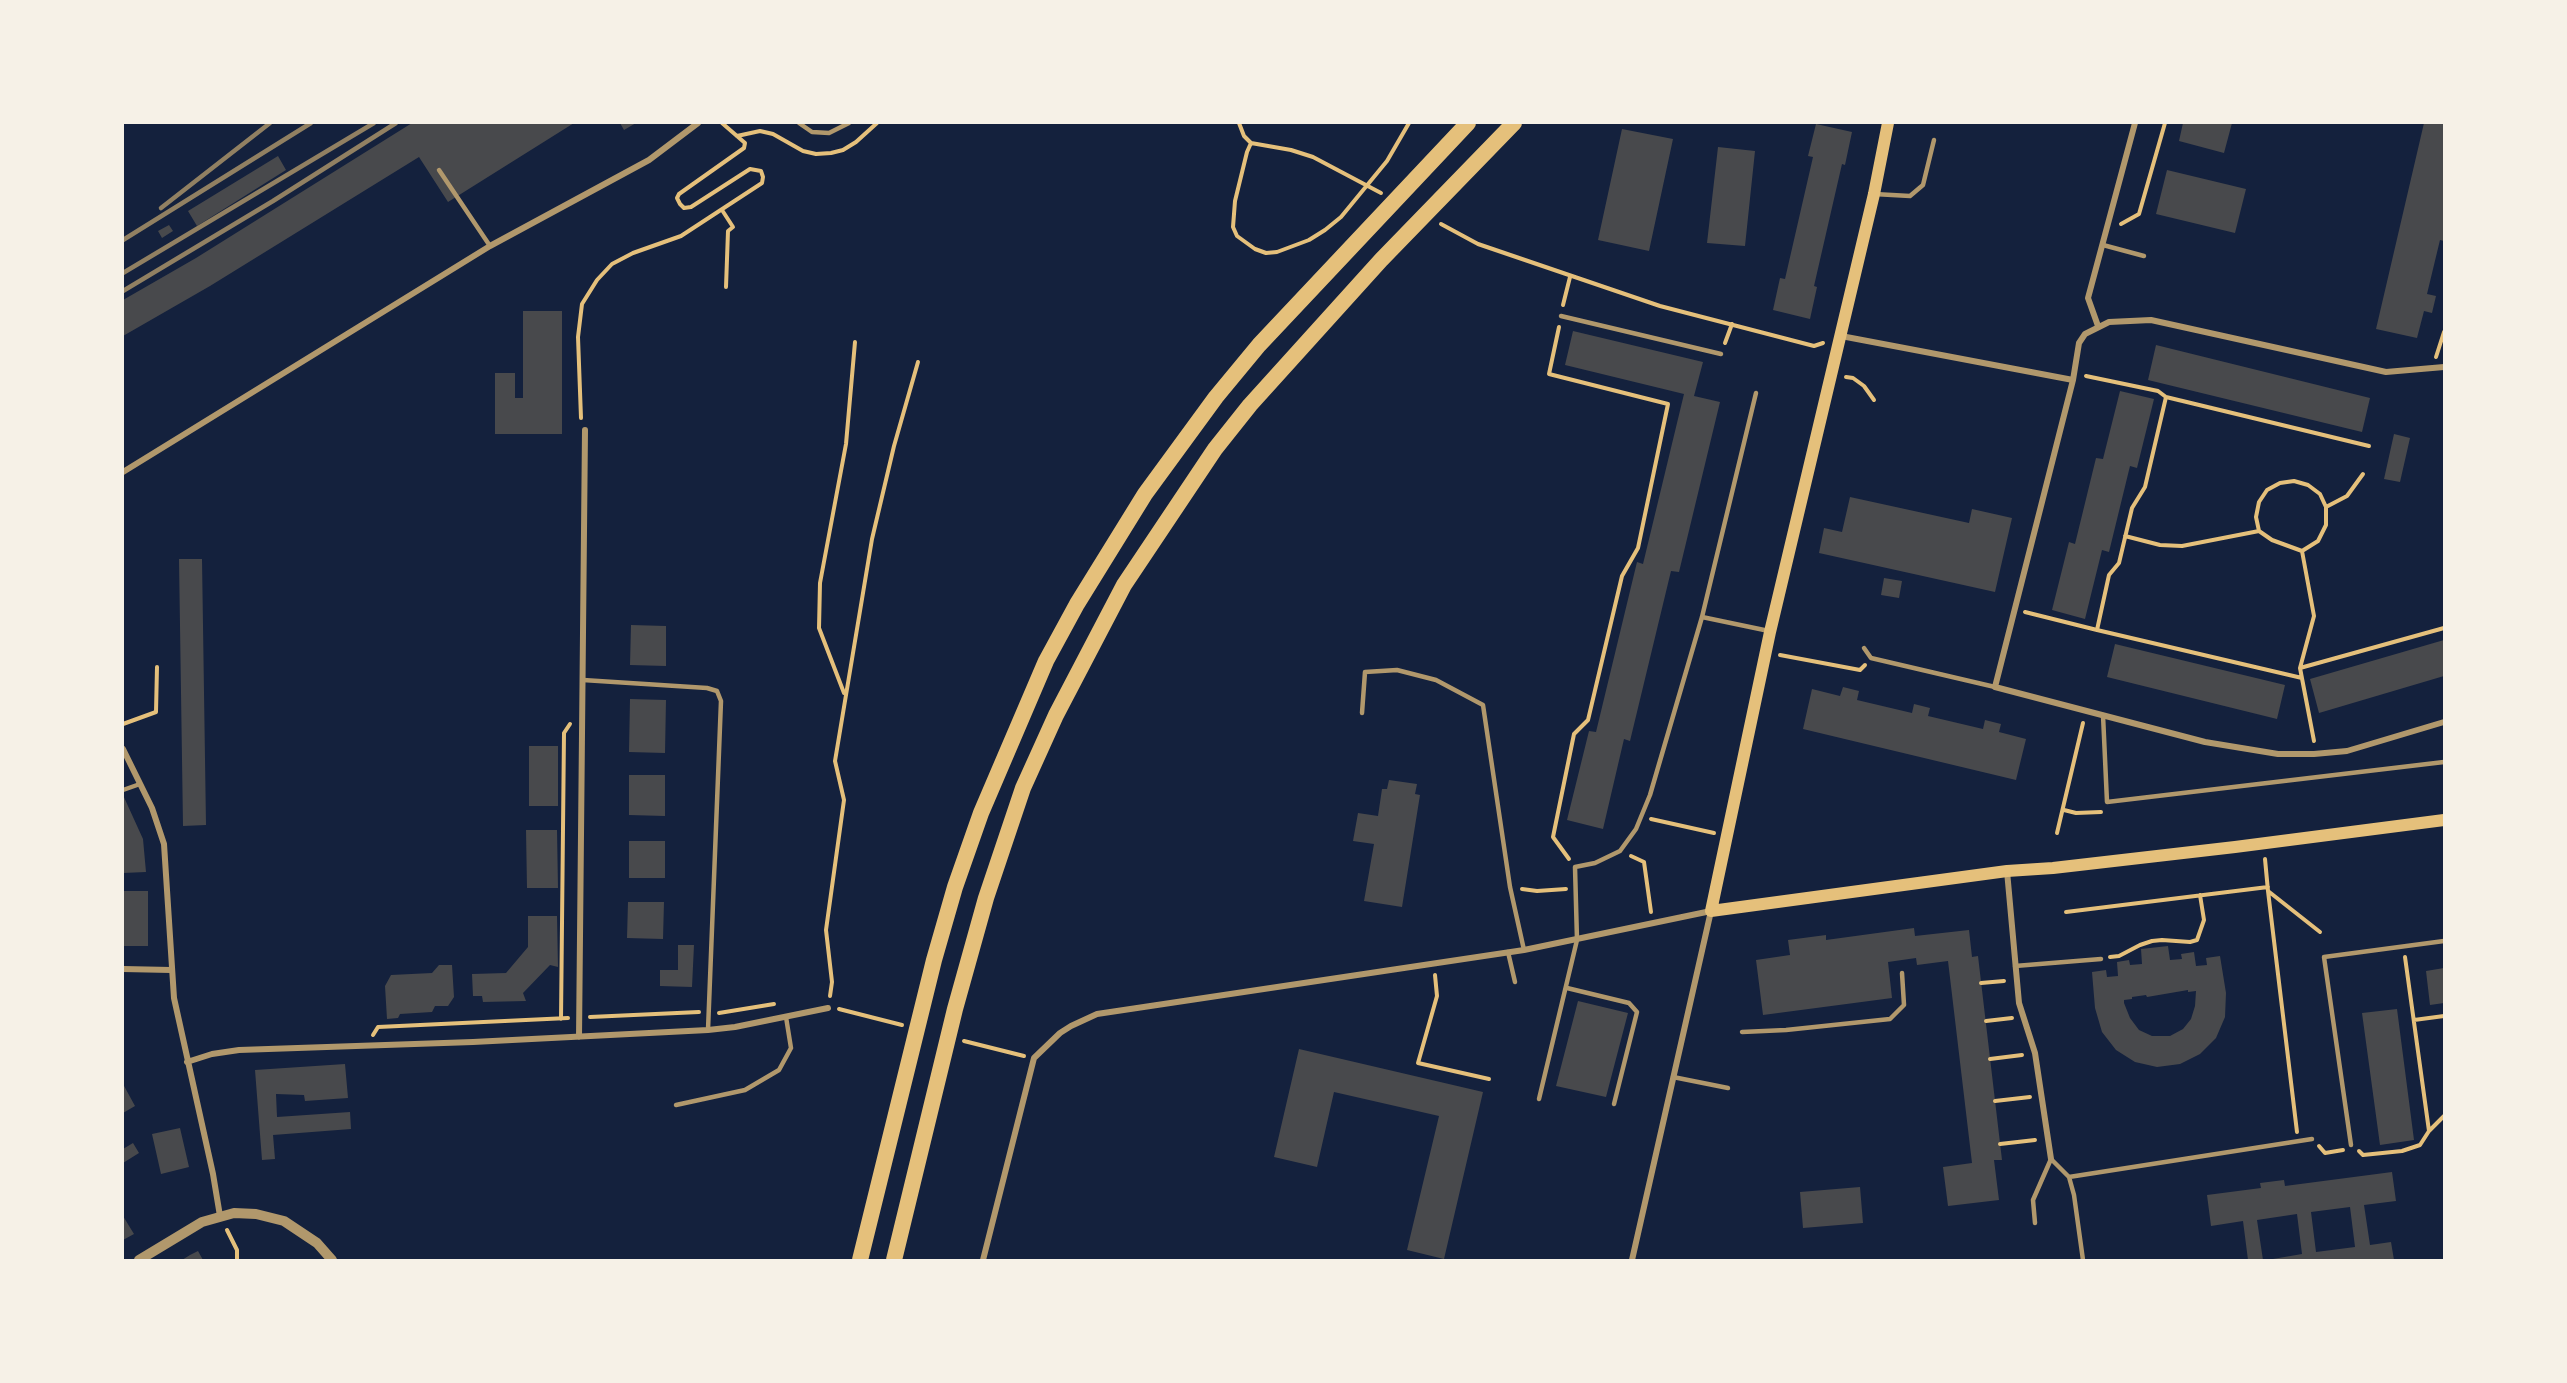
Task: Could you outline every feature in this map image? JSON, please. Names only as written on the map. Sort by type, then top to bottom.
[{"type":"highway","points":[[860,1260],[934,960],[955,887],[981,813],[1019,720],[1051,651],[1077,603],[1139,503],[1216,397],[1259,345],[1468,123]]},
{"type":"highway","points":[[894,1260],[955,1008],[986,898],[1023,788],[1060,706],[1124,585],[1215,448],[1250,405],[1381,260],[1514,123]]},
{"type":"main road","points":[[1888,123],[1874,194],[1770,632],[1711,911],[2007,871],[2053,868],[2263,844],[2444,820]]},
{"type":"street","points":[[123,472],[490,246],[649,159],[698,123]]},
{"type":"street","points":[[2098,326],[2088,298],[2135,123]]},
{"type":"street","points":[[2444,367],[2386,372],[2151,320],[2121,320],[2098,326],[2085,334],[2079,343],[2074,377],[1995,687],[2243,750],[2278,754],[2347,751],[2444,722]]},
{"type":"street","points":[[1841,336],[2074,377]]},
{"type":"street","points":[[579,1037],[585,430]]},
{"type":"street","points":[[123,749],[152,808],[164,844],[174,998],[213,1174],[220,1216]]},
{"type":"street","points":[[2007,871],[2019,1003],[2036,1053],[2051,1159]]},
{"type":"street","points":[[983,1260],[1034,1058],[1060,1033],[1097,1014],[1524,950],[1653,925],[1711,911],[1632,1260]]},
{"type":"street","points":[[123,969],[171,969]]},
{"type":"street","points":[[187,1062],[212,1054],[239,1050],[579,1037],[735,1028],[828,1008]]},
{"type":"street","points":[[139,1260],[202,1222],[234,1213],[256,1214],[284,1221],[317,1242],[332,1260]]},
{"type":"lane","points":[[799,123],[812,132],[829,133],[849,123]]},
{"type":"lane","points":[[1874,194],[1910,196],[1923,185],[1934,140]]},
{"type":"lane","points":[[439,170],[490,246]]},
{"type":"lane","points":[[2103,245],[2144,256]]},
{"type":"lane","points":[[1561,316],[1721,354]]},
{"type":"lane","points":[[1539,1099],[1577,940],[1575,867],[1595,863],[1620,851],[1636,829],[1650,795],[1702,617],[1756,393]]},
{"type":"lane","points":[[1702,617],[1770,632]]},
{"type":"lane","points":[[1864,648],[1871,658],[1995,687]]},
{"type":"lane","points":[[1362,712],[1365,672],[1397,670],[1436,680],[1483,705],[1510,887],[1524,950]]},
{"type":"lane","points":[[584,680],[707,688],[717,692],[720,701],[708,1030]]},
{"type":"lane","points":[[2103,715],[2107,802],[2444,762]]},
{"type":"lane","points":[[123,790],[140,784]]},
{"type":"lane","points":[[2350,1145],[2324,957],[2444,941]]},
{"type":"lane","points":[[1508,952],[1515,982]]},
{"type":"lane","points":[[2015,966],[2101,958]]},
{"type":"lane","points":[[1742,1032],[1786,1030],[1890,1019],[1904,1005],[1902,973]]},
{"type":"lane","points":[[1567,988],[1629,1003],[1637,1012],[1614,1104]]},
{"type":"lane","points":[[676,1105],[745,1090],[779,1071],[790,1048],[786,1017]]},
{"type":"lane","points":[[1673,1077],[1728,1088]]},
{"type":"lane","points":[[2069,1177],[2312,1139]]},
{"type":"lane","points":[[2035,1223],[2032,1200],[2051,1159],[2069,1177],[2074,1195],[2083,1260]]},
{"type":"path","points":[[585,430],[580,415],[578,338],[582,304],[597,279],[612,264],[681,236],[762,183],[764,177],[761,171],[750,169],[692,207],[684,208],[677,198],[683,190],[744,148],[745,143],[722,123]]},
{"type":"path","points":[[1239,123],[1244,136],[1251,143],[1291,150],[1332,166]]},
{"type":"path","points":[[1251,143],[1235,201],[1233,227],[1237,236],[1255,249],[1266,253],[1277,252],[1309,240],[1341,217],[1387,161],[1409,123]]},
{"type":"path","points":[[2107,232],[2139,214],[2165,123]]},
{"type":"path","points":[[722,210],[733,227],[728,231],[726,286]]},
{"type":"path","points":[[1478,244],[1660,306],[1814,346],[1841,336]]},
{"type":"path","points":[[1565,296],[1570,277]]},
{"type":"path","points":[[1561,316],[1549,374],[1668,404],[1638,548],[1622,576],[1588,720],[1574,734],[1553,837],[1575,867]]},
{"type":"path","points":[[1721,354],[1732,324]]},
{"type":"path","points":[[2433,369],[2444,332]]},
{"type":"path","points":[[844,694],[819,628],[820,583],[846,444],[855,342]]},
{"type":"path","points":[[828,1008],[832,982],[826,930],[844,800],[835,761],[844,694],[872,539],[894,446],[918,362]]},
{"type":"path","points":[[1832,374],[1852,378],[1864,386],[1874,400]]},
{"type":"path","points":[[2074,377],[2158,391],[2166,397],[2369,446]]},
{"type":"path","points":[[2097,630],[2109,575],[2119,563],[2132,508],[2145,487],[2166,397]]},
{"type":"path","points":[[2326,507],[2347,495],[2363,474]]},
{"type":"path","points":[[2294,481],[2308,485],[2319,494],[2326,507],[2326,525],[2318,541],[2302,550],[2272,540],[2259,531],[2256,517],[2259,502],[2267,490],[2280,483],[2294,481]]},
{"type":"path","points":[[2125,536],[2160,545],[2182,546],[2259,531]]},
{"type":"path","points":[[2302,550],[2314,616],[2300,668],[2314,737],[2314,754]]},
{"type":"path","points":[[2014,609],[2302,678]]},
{"type":"path","points":[[2300,668],[2444,628]]},
{"type":"path","points":[[1766,653],[1860,670],[1871,658]]},
{"type":"path","points":[[123,724],[156,712],[157,667]]},
{"type":"path","points":[[2057,833],[2086,710]]},
{"type":"path","points":[[561,1019],[564,733],[571,722],[584,712]]},
{"type":"path","points":[[2064,810],[2076,813],[2101,813]]},
{"type":"path","points":[[1641,816],[1728,836]]},
{"type":"path","points":[[2263,844],[2298,1141]]},
{"type":"path","points":[[1620,851],[1644,862],[1653,925]]},
{"type":"path","points":[[1510,887],[1537,891],[1575,888]]},
{"type":"path","points":[[2066,912],[2268,889],[2320,932]]},
{"type":"path","points":[[2101,958],[2119,956],[2152,941],[2190,942],[2197,940],[2204,920],[2200,895]]},
{"type":"path","points":[[2404,946],[2429,1131]]},
{"type":"path","points":[[1434,962],[1437,996],[1418,1063],[1489,1079]]},
{"type":"path","points":[[1981,983],[2017,979]]},
{"type":"path","points":[[2414,1020],[2444,1016]]},
{"type":"path","points":[[1986,1021],[2024,1017]]},
{"type":"path","points":[[1990,1059],[2036,1053]]},
{"type":"path","points":[[1995,1101],[2042,1096]]},
{"type":"path","points":[[2312,1139],[2325,1153],[2341,1152],[2350,1145],[2363,1155],[2402,1152],[2420,1145],[2429,1131],[2444,1116]]},
{"type":"path","points":[[2000,1144],[2048,1138]]},
{"type":"path","points":[[220,1216],[237,1250],[237,1260]]},
{"type":"building","points":[[412,123],[574,123],[448,202],[419,157],[210,286],[123,336],[123,300],[196,258]]},
{"type":"building","points":[[620,123],[636,123],[624,130]]},
{"type":"building","points":[[2183,123],[2232,123],[2224,153],[2179,141]]},
{"type":"building","points":[[2424,123],[2444,123],[2444,241],[2440,240],[2427,294],[2436,296],[2432,313],[2424,311],[2417,338],[2376,329]]},
{"type":"building","points":[[1816,124],[1852,132],[1845,165],[1842,164],[1814,286],[1817,287],[1810,319],[1773,310],[1780,278],[1785,279],[1813,157],[1808,156]]},
{"type":"building","points":[[1622,129],[1673,139],[1649,251],[1598,240]]},
{"type":"building","points":[[1718,147],[1755,151],[1745,246],[1707,243]]},
{"type":"building","points":[[278,156],[286,170],[197,226],[188,211]]},
{"type":"building","points":[[2167,170],[2246,189],[2235,233],[2156,214]]},
{"type":"building","points":[[169,225],[173,231],[162,238],[158,231]]},
{"type":"building","points":[[523,311],[562,311],[562,434],[495,434],[495,373],[515,373],[515,398],[523,398]]},
{"type":"building","points":[[1573,331],[1703,362],[1694,396],[1720,402],[1679,572],[1671,571],[1630,741],[1624,739],[1603,829],[1567,820],[1589,731],[1596,732],[1637,562],[1643,564],[1684,394],[1565,365]]},
{"type":"building","points":[[2156,345],[2370,398],[2362,432],[2148,380]]},
{"type":"building","points":[[2120,391],[2154,399],[2137,468],[2130,466],[2109,552],[2102,550],[2085,619],[2052,610],[2069,542],[2075,544],[2096,458],[2103,459]]},
{"type":"building","points":[[2394,434],[2410,438],[2400,482],[2384,479]]},
{"type":"building","points":[[1850,497],[1969,523],[1972,509],[2012,518],[1995,592],[1819,553],[1824,528],[1842,532]]},
{"type":"building","points":[[179,559],[202,559],[206,825],[183,826]]},
{"type":"building","points":[[1884,578],[1902,581],[1899,598],[1881,595]]},
{"type":"building","points":[[631,625],[666,626],[666,666],[630,665]]},
{"type":"building","points":[[2444,640],[2444,676],[2319,713],[2310,679]]},
{"type":"building","points":[[2115,644],[2285,685],[2277,719],[2107,677]]},
{"type":"building","points":[[1843,687],[1859,691],[1857,700],[1912,713],[1914,704],[1930,708],[1928,716],[1983,729],[1985,720],[2001,724],[1999,732],[2026,739],[2016,780],[1803,729],[1812,689],[1840,696]]},
{"type":"building","points":[[630,699],[666,700],[665,753],[629,752]]},
{"type":"building","points":[[529,746],[558,746],[558,806],[529,806]]},
{"type":"building","points":[[629,775],[665,775],[665,816],[629,815]]},
{"type":"building","points":[[1389,780],[1417,784],[1415,794],[1420,795],[1402,907],[1364,901],[1374,844],[1353,841],[1358,813],[1378,816],[1382,789],[1387,789]]},
{"type":"building","points":[[123,795],[143,839],[146,872],[123,873]]},
{"type":"building","points":[[526,830],[557,830],[558,888],[527,888]]},
{"type":"building","points":[[629,841],[665,841],[665,878],[629,878]]},
{"type":"building","points":[[123,891],[148,891],[148,946],[123,946]]},
{"type":"building","points":[[628,902],[664,902],[663,939],[627,938]]},
{"type":"building","points":[[528,916],[557,916],[558,967],[550,965],[523,993],[526,1001],[483,1002],[482,996],[473,996],[472,974],[506,973],[528,947]]},
{"type":"building","points":[[1914,928],[1915,936],[1969,930],[1972,957],[1978,956],[2002,1160],[1994,1160],[1999,1200],[1948,1206],[1943,1167],[1972,1163],[1948,961],[1917,965],[1916,958],[1888,962],[1892,998],[1763,1015],[1756,960],[1790,955],[1788,940],[1826,935],[1826,940]]},
{"type":"building","points":[[678,945],[694,945],[692,987],[660,986],[660,970],[678,970]]},
{"type":"building","points":[[2168,946],[2170,960],[2182,959],[2181,954],[2194,952],[2196,966],[2207,965],[2206,958],[2220,956],[2226,993],[2225,1017],[2216,1038],[2200,1054],[2180,1064],[2157,1067],[2135,1062],[2116,1050],[2102,1032],[2095,1008],[2092,972],[2106,970],[2107,977],[2118,976],[2117,962],[2129,960],[2130,965],[2142,964],[2141,949]],"holes":[[[2188,990],[2188,992],[2196,991],[2191,1019],[2183,1029],[2170,1036],[2152,1036],[2139,1030],[2130,1018],[2124,1003],[2124,1000],[2132,999],[2132,997],[2146,995],[2147,997]]]},
{"type":"building","points":[[439,965],[452,965],[454,997],[448,1006],[435,1006],[432,1012],[400,1014],[398,1018],[387,1019],[385,986],[391,975],[432,973]]},
{"type":"building","points":[[2444,968],[2444,1003],[2430,1005],[2426,971]]},
{"type":"building","points":[[1578,1001],[1628,1013],[1606,1097],[1556,1086]]},
{"type":"building","points":[[2397,1009],[2414,1140],[2380,1145],[2362,1013]]},
{"type":"building","points":[[1299,1049],[1483,1092],[1444,1259],[1407,1250],[1439,1116],[1334,1092],[1317,1167],[1274,1157]]},
{"type":"building","points":[[345,1064],[348,1098],[305,1101],[304,1095],[276,1094],[277,1117],[350,1112],[351,1129],[273,1135],[275,1159],[262,1160],[255,1070]]},
{"type":"building","points":[[123,1084],[135,1106],[123,1113]]},
{"type":"building","points":[[180,1128],[189,1167],[161,1174],[152,1134]]},
{"type":"building","points":[[133,1143],[139,1153],[123,1163],[123,1149]]},
{"type":"building","points":[[2392,1172],[2396,1201],[2364,1205],[2370,1245],[2391,1242],[2394,1260],[2267,1260],[2302,1254],[2297,1214],[2257,1220],[2263,1260],[2248,1260],[2243,1221],[2211,1226],[2207,1195],[2261,1188],[2260,1183],[2284,1180],[2285,1186]],"holes":[[[2350,1207],[2355,1247],[2316,1252],[2311,1212]]]},
{"type":"building","points":[[1860,1187],[1863,1223],[1803,1228],[1800,1192]]},
{"type":"building","points":[[123,1216],[134,1234],[123,1240]]},
{"type":"building","points":[[198,1251],[203,1260],[182,1260],[190,1255]]},
{"type":"railway","points":[[161,208],[270,123]]},
{"type":"railway","points":[[123,240],[311,123]]},
{"type":"railway","points":[[123,273],[374,123]]},
{"type":"railway","points":[[123,291],[273,201],[396,123]]}]
